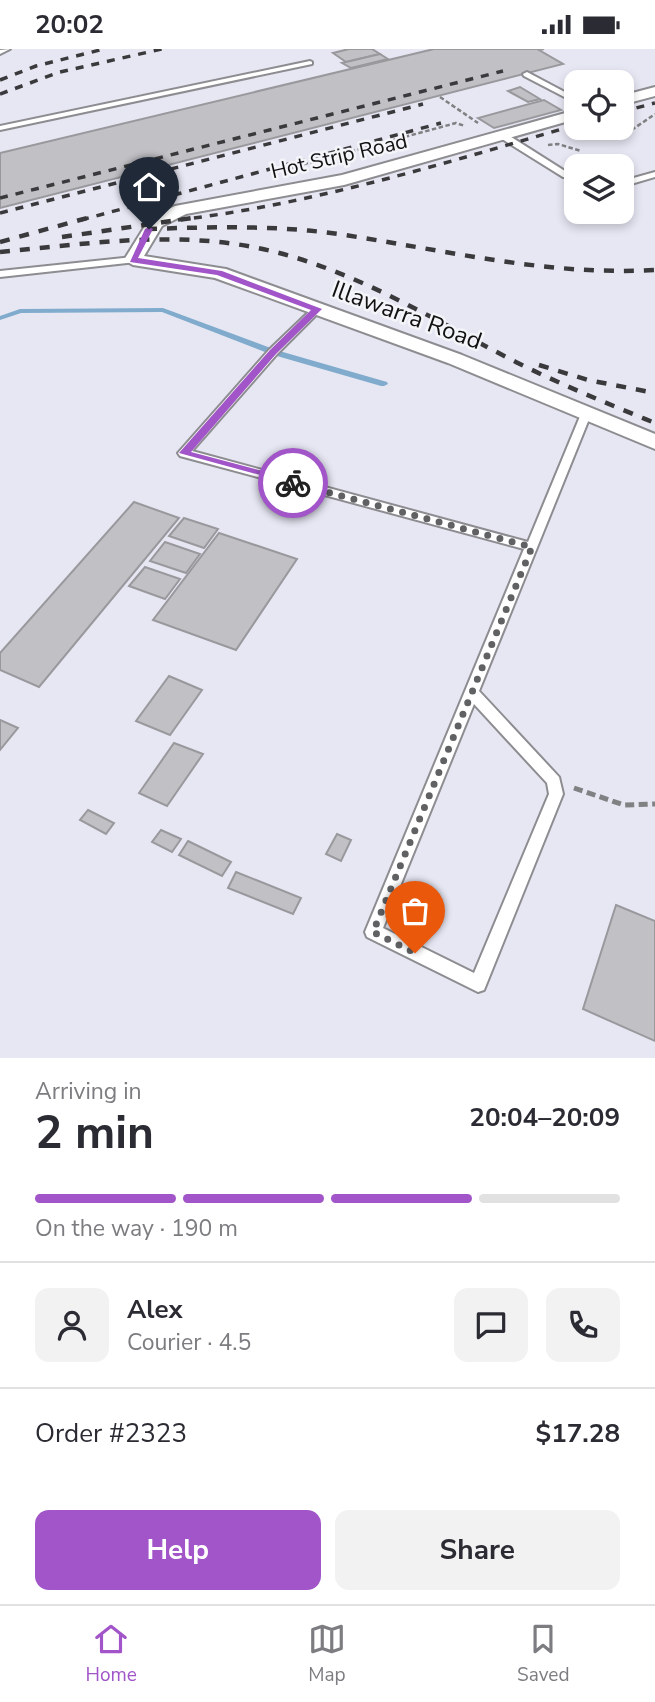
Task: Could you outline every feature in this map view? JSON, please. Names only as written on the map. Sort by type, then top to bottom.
[{"type":"street","points":[[634,97],[655,91]]},
{"type":"street","name":"Hot Strip Road","points":[[133,260],[142,240],[156,222],[181,210],[344,180],[564,117]]},
{"type":"street","name":"Illawarra Road","points":[[133,260],[219,273],[455,359],[655,442]]},
{"type":"lane","points":[[0,52],[8,49]]},
{"type":"lane","points":[[0,128],[310,63]]},
{"type":"lane","points":[[527,74],[564,94]]},
{"type":"lane","points":[[502,135],[564,174]]},
{"type":"lane","points":[[634,181],[655,174]]},
{"type":"lane","points":[[0,274],[133,260]]},
{"type":"lane","points":[[317,309],[273,352],[184,453],[532,547]]},
{"type":"lane","points":[[472,692],[554,781],[556,794],[478,984],[373,932],[586,414]]},
{"type":"path","points":[[440,97],[483,127],[478,129]]},
{"type":"path","points":[[634,128],[655,114]]},
{"type":"path","points":[[290,168],[446,125],[456,123],[467,126]]},
{"type":"path","points":[[554,781],[626,806],[638,808],[655,804]]},
{"type":"shaded area","points":[[0,49],[655,49],[655,1058],[0,1058]]},
{"type":"building","points":[[349,49],[372,49],[380,54],[346,62],[333,53]]},
{"type":"building","points":[[434,49],[544,49],[539,50],[563,64],[0,208],[0,153]]},
{"type":"building","points":[[380,54],[388,59],[351,68],[342,63]]},
{"type":"building","points":[[520,87],[540,99],[528,102],[508,91]]},
{"type":"building","points":[[544,100],[561,110],[494,128],[478,118]]},
{"type":"building","points":[[134,502],[179,518],[39,687],[0,670],[0,653]]},
{"type":"building","points":[[184,518],[218,529],[204,548],[169,536]]},
{"type":"building","points":[[219,533],[297,559],[236,650],[153,620]]},
{"type":"building","points":[[165,542],[200,554],[186,573],[150,561]]},
{"type":"building","points":[[145,567],[180,579],[165,599],[129,586]]},
{"type":"building","points":[[169,676],[202,690],[170,735],[136,721]]},
{"type":"building","points":[[0,720],[18,728],[0,750]]},
{"type":"building","points":[[174,743],[203,754],[167,806],[139,793]]},
{"type":"building","points":[[88,810],[114,823],[106,834],[80,820]]},
{"type":"building","points":[[161,830],[181,839],[172,852],[152,842]]},
{"type":"building","points":[[337,834],[351,840],[341,861],[326,854]]},
{"type":"building","points":[[188,841],[231,862],[222,876],[179,855]]},
{"type":"building","points":[[236,872],[301,898],[293,914],[228,888]]},
{"type":"building","points":[[616,905],[655,921],[655,1041],[583,1009]]},
{"type":"waterway","points":[[0,318],[20,311],[163,310],[273,352],[384,384]]},
{"type":"railway","points":[[0,80],[36,66],[104,49]]},
{"type":"railway","points":[[0,94],[60,72],[162,49]]},
{"type":"railway","points":[[0,198],[503,71]]},
{"type":"railway","points":[[634,109],[655,103]]},
{"type":"railway","points":[[0,213],[423,104]]},
{"type":"railway","points":[[81,220],[441,123]]},
{"type":"railway","points":[[183,219],[329,193],[428,168],[564,128]]},
{"type":"railway","points":[[0,242],[87,218]]},
{"type":"railway","points":[[183,219],[192,218]]},
{"type":"railway","points":[[62,237],[183,219]]},
{"type":"railway","points":[[178,220],[183,219]]},
{"type":"railway","points":[[147,229],[291,229],[535,265],[614,271],[655,270]]},
{"type":"railway","points":[[0,252],[159,239],[222,242],[287,255],[353,279],[417,309],[528,368],[655,423]]},
{"type":"railway","points":[[539,365],[588,380],[655,393]]},
{"type":"way so far","points":[[293,483],[532,547],[373,932],[415,953]]},
{"type":"route","points":[[149,229],[133,260],[219,273],[317,309],[273,352],[184,453],[293,483]]}]
